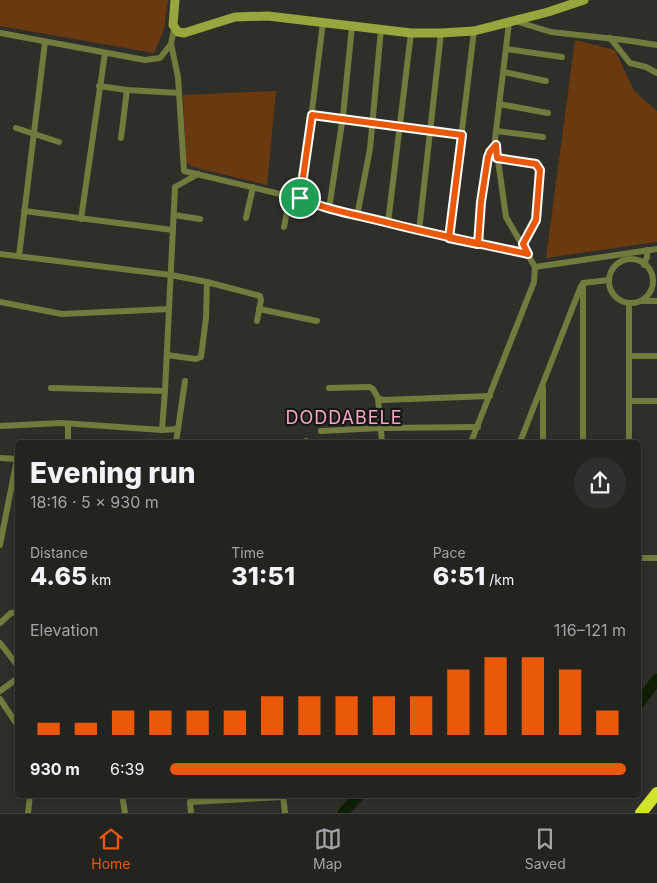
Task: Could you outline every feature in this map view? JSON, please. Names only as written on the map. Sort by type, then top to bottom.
[{"type":"highway","points":[[641,813],[657,793]]},
{"type":"street","points":[[175,0],[174,29],[171,44],[178,76],[184,171],[300,198],[357,216],[419,231],[528,254]]},
{"type":"street","points":[[174,29],[178,32],[188,33],[235,17],[252,16],[411,33],[474,31],[512,22],[584,0]]},
{"type":"street","points":[[300,198],[312,115],[322,22]]},
{"type":"street","points":[[512,22],[551,32],[657,45]]},
{"type":"street","points":[[472,440],[534,282],[534,267],[523,244],[506,217],[497,158],[496,131],[506,49],[512,22]]},
{"type":"street","points":[[329,208],[342,119],[352,26]]},
{"type":"street","points":[[357,216],[370,149],[382,29]]},
{"type":"street","points":[[449,238],[474,31]]},
{"type":"street","points":[[0,33],[145,60],[160,58],[171,44]]},
{"type":"street","points":[[388,223],[411,33]]},
{"type":"street","points":[[419,231],[441,33]]},
{"type":"street","points":[[610,38],[630,63],[646,67],[657,73]]},
{"type":"street","points":[[19,256],[45,42]]},
{"type":"street","points":[[506,49],[562,57]]},
{"type":"street","points":[[81,219],[105,53]]},
{"type":"street","points":[[504,72],[546,81]]},
{"type":"street","points":[[99,86],[179,94]]},
{"type":"street","points":[[121,138],[127,90]]},
{"type":"street","points":[[499,104],[548,113]]},
{"type":"street","points":[[312,115],[462,135]]},
{"type":"street","points":[[16,128],[59,142]]},
{"type":"street","points":[[496,131],[543,137]]},
{"type":"street","points":[[478,244],[481,202],[488,157],[496,145]]},
{"type":"street","points":[[497,158],[536,164],[540,170],[536,220],[523,244]]},
{"type":"street","points":[[162,430],[175,187],[198,174]]},
{"type":"street","points":[[246,218],[254,187]]},
{"type":"street","points":[[284,227],[290,196]]},
{"type":"street","points":[[24,212],[173,230]]},
{"type":"street","points":[[174,215],[200,220]]},
{"type":"street","points":[[534,267],[657,249]]},
{"type":"street","points":[[644,265],[647,250]]},
{"type":"street","points":[[0,254],[207,282],[260,296],[262,300],[257,321]]},
{"type":"street","points":[[612,255],[612,262],[615,267]]},
{"type":"street","points":[[639,301],[647,295],[652,283],[651,274],[638,261],[629,260],[620,263],[615,267],[609,280],[615,297],[622,302],[628,303],[657,301]]},
{"type":"street","points":[[583,283],[609,280]]},
{"type":"street","points":[[167,355],[196,359],[201,357],[206,318],[207,282]]},
{"type":"street","points":[[521,440],[583,283]]},
{"type":"street","points":[[583,283],[584,440]]},
{"type":"street","points":[[0,302],[62,314],[169,309]]},
{"type":"street","points":[[628,303],[629,440]]},
{"type":"street","points":[[259,309],[317,321]]},
{"type":"street","points":[[629,356],[657,356]]},
{"type":"street","points":[[176,440],[185,381]]},
{"type":"street","points":[[543,384],[543,440]]},
{"type":"street","points":[[51,388],[165,391]]},
{"type":"street","points":[[329,388],[371,388],[378,398],[382,440]]},
{"type":"street","points":[[378,398],[383,400],[490,396]]},
{"type":"street","points":[[629,401],[657,401]]},
{"type":"street","points":[[0,426],[68,424],[162,430],[178,429]]},
{"type":"street","points":[[68,424],[68,440]]},
{"type":"street","points":[[321,431],[478,427]]},
{"type":"street","points":[[0,458],[15,458]]},
{"type":"street","points":[[0,545],[15,468]]},
{"type":"street","points":[[641,558],[657,558]]},
{"type":"street","points":[[0,623],[11,613],[15,612]]},
{"type":"street","points":[[0,643],[15,662]]},
{"type":"street","points":[[0,691],[15,680]]},
{"type":"street","points":[[0,699],[15,722]]},
{"type":"street","points":[[28,813],[30,798]]},
{"type":"street","points":[[122,798],[125,813]]},
{"type":"street","points":[[190,798],[191,813]]},
{"type":"street","points":[[284,798],[285,813]]},
{"type":"shaded area","points":[[0,0],[168,0],[164,30],[154,53],[0,26]]},
{"type":"shaded area","points":[[575,40],[615,50],[634,91],[657,111],[657,242],[546,258]]},
{"type":"shaded area","points":[[276,91],[267,185],[192,167],[186,162],[183,95]]},
{"type":"waterway","points":[[641,701],[657,679]]},
{"type":"waterway","points":[[343,813],[356,798]]},
{"type":"district","name":"DODDABELE","points":[[344,417]]},
{"type":"route","points":[[300,198],[312,115],[462,135],[449,238],[478,244],[481,202],[488,157],[496,145],[497,158],[536,164],[540,170],[536,220],[523,244],[528,254],[449,238],[357,216],[318,206],[300,198]]}]
